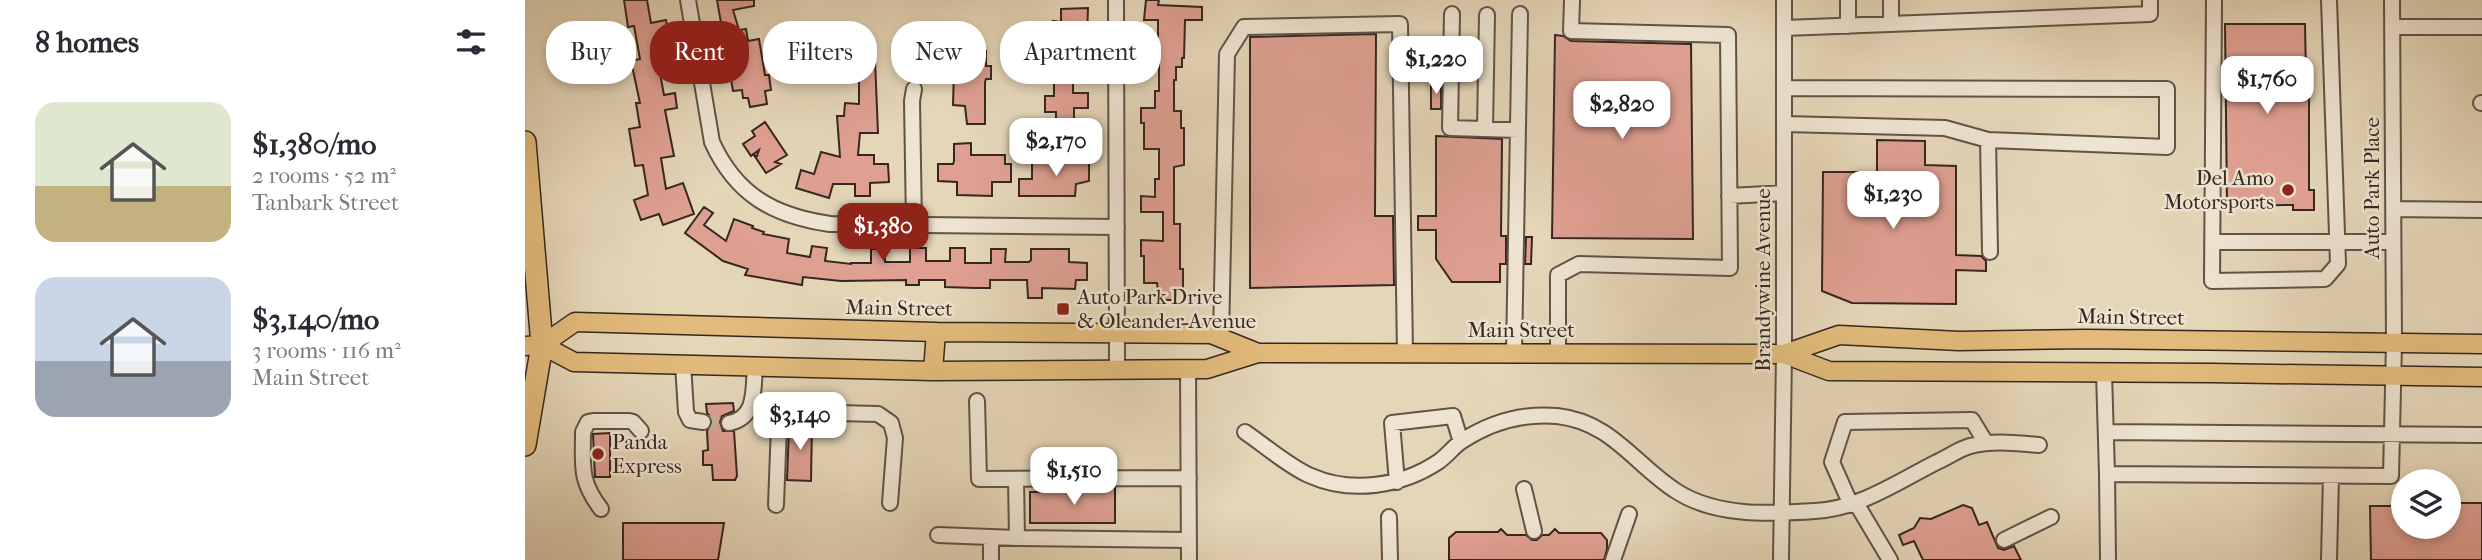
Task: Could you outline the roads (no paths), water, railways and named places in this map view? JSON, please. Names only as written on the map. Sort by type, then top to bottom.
[{"type":"highway","points":[[525,142],[533,345],[525,445]]},
{"type":"main road","name":"Main Street","points":[[533,345],[575,322],[936,332],[1211,334],[1258,353]]},
{"type":"main road","points":[[933,371],[936,332]]},
{"type":"main road","name":"Main Street","points":[[533,345],[574,362],[933,371],[1207,369],[1258,353],[1784,354],[1839,335],[1959,341],[2086,339],[2482,344]]},
{"type":"main road","name":"Main Street","points":[[1784,354],[1829,371],[2482,377]]},
{"type":"street","points":[[688,0],[712,142],[722,163],[747,193],[787,214],[808,221],[1117,227]]},
{"type":"street","points":[[1116,0],[1117,369]]},
{"type":"street","points":[[1558,353],[1558,275],[1579,264],[1730,268],[1728,35],[1571,31],[1572,0]]},
{"type":"street","name":"Brandywine Avenue","points":[[1781,560],[1784,0]]},
{"type":"street","points":[[1848,0],[1848,26]]},
{"type":"street","points":[[1891,0],[1892,24]]},
{"type":"street","points":[[1784,28],[2150,14],[2150,0]]},
{"type":"street","points":[[2214,0],[2212,281],[2325,279],[2338,264],[2329,0]]},
{"type":"street","name":"Auto Park Place","points":[[2331,476],[2391,476],[2394,343],[2392,0]]},
{"type":"street","points":[[1453,14],[1450,128],[1518,130]]},
{"type":"street","points":[[1514,353],[1520,14]]},
{"type":"street","points":[[1485,129],[1487,15]]},
{"type":"street","points":[[1221,338],[1227,54],[1244,27],[1399,24],[1405,353]]},
{"type":"street","points":[[2392,27],[2482,27]]},
{"type":"street","points":[[1784,88],[2167,89],[2167,147],[1988,140],[1945,128],[1784,124]]},
{"type":"street","points":[[914,89],[914,224]]},
{"type":"street","points":[[1988,140],[1990,252]]},
{"type":"street","points":[[1729,196],[1784,193]]},
{"type":"street","points":[[2393,209],[2482,210]]},
{"type":"street","points":[[2212,243],[2393,242]]},
{"type":"street","points":[[683,364],[686,412],[690,420],[703,422]]},
{"type":"street","points":[[729,423],[745,416],[751,406],[755,366]]},
{"type":"street","points":[[1188,369],[1189,560]]},
{"type":"street","points":[[2104,373],[2108,560]]},
{"type":"street","points":[[977,401],[979,479],[1189,478]]},
{"type":"street","points":[[776,505],[779,425],[782,416],[793,412],[878,414],[891,423],[895,438],[890,503]]},
{"type":"street","points":[[1397,482],[1392,423],[1453,416],[1461,442]]},
{"type":"street","points":[[1245,432],[1311,476],[1347,485],[1368,486],[1397,482],[1438,462],[1461,442],[1499,422],[1524,416],[1559,416],[1597,427],[1621,443],[1667,484],[1688,498],[1723,509],[1780,512],[1819,511],[1853,504],[1968,447],[1999,441],[2039,445]]},
{"type":"street","points":[[1890,560],[1853,504],[1832,462],[1845,422],[1972,420],[1986,443]]},
{"type":"street","points":[[601,509],[590,495],[583,478],[583,432],[588,422],[629,421],[641,431]]},
{"type":"street","points":[[2107,432],[2482,435]]},
{"type":"street","points":[[2107,474],[2331,476],[2329,560]]},
{"type":"street","points":[[1016,479],[1017,538]]},
{"type":"street","points":[[1524,489],[1534,531]]},
{"type":"street","points":[[1613,560],[1629,514]]},
{"type":"street","points":[[1389,517],[1390,560]]},
{"type":"street","points":[[2004,540],[2050,517]]},
{"type":"street","points":[[937,535],[1189,540]]},
{"type":"street","points":[[991,538],[991,560]]},
{"type":"tunnel","points":[[703,422],[729,423]]},
{"type":"place","name":"Del Amo Motorsports","points":[[2288,190]]},
{"type":"place","name":"Auto Park Drive & Oleander Avenue","points":[[1063,309]]},
{"type":"place","name":"Panda Express","points":[[598,454]]}]
